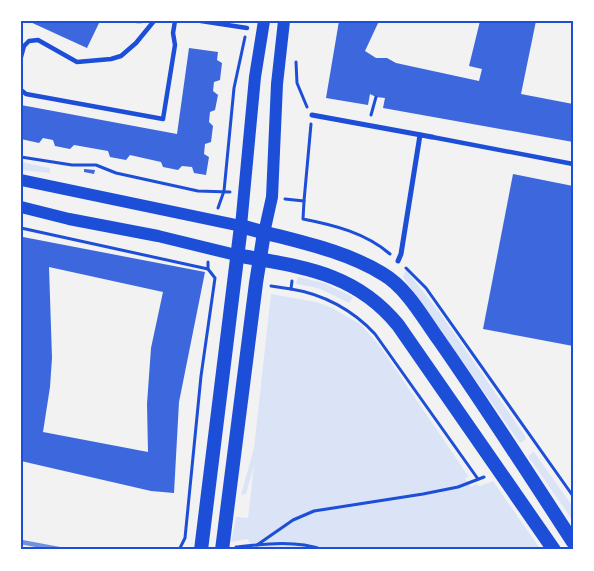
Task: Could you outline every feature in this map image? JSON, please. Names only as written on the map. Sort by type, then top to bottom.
[{"type":"main road","points":[[201,550],[241,226],[255,77],[264,21]]},
{"type":"main road","points":[[226,549],[260,259],[272,197],[277,84],[285,21]]},
{"type":"main road","points":[[21,180],[241,226],[347,256],[384,274],[399,287],[487,409],[573,542]]},
{"type":"main road","points":[[21,207],[317,271],[340,279],[359,290],[389,314],[554,550]]},
{"type":"street","points":[[312,115],[432,137]]},
{"type":"street","points":[[398,261],[402,254],[420,135]]},
{"type":"lane","points":[[21,57],[24,46],[29,41],[38,40],[77,62],[111,59],[121,56],[136,43],[154,21]]},
{"type":"lane","points":[[21,90],[26,94],[163,118],[175,45],[173,33],[175,21]]},
{"type":"lane","points":[[201,21],[247,28]]},
{"type":"lane","points":[[432,137],[573,164]]},
{"type":"path","points":[[215,221],[224,191],[234,88],[247,28]]},
{"type":"path","points":[[296,60],[297,83],[312,115],[304,201]]},
{"type":"path","points":[[368,125],[376,97]]},
{"type":"path","points":[[21,156],[72,165],[96,165],[116,173],[198,191],[224,191]]},
{"type":"path","points":[[21,228],[208,269]]},
{"type":"path","points":[[179,550],[184,538],[201,376],[215,278],[208,269],[208,248]]},
{"type":"path","points":[[257,545],[293,520],[314,511],[423,494],[458,487],[478,479],[388,351],[363,321],[340,305],[291,289]]},
{"type":"path","points":[[226,549],[257,545],[310,545],[323,550]]},
{"type":"shaded area","points":[[21,162],[50,168],[50,173],[21,170]]},
{"type":"shaded area","points":[[406,270],[440,313],[526,439],[520,443],[403,277]]},
{"type":"shaded area","points":[[298,277],[324,283],[353,297],[349,303],[318,288],[296,284]]},
{"type":"shaded area","points":[[271,294],[316,302],[360,324],[379,345],[469,477],[465,478],[471,487],[493,481],[541,550],[249,550],[251,549],[248,539],[231,542],[236,517],[248,518],[254,465],[246,494],[241,495],[254,448]]},
{"type":"shaded area","points":[[534,452],[573,507],[573,521],[528,456]]},
{"type":"building","points":[[28,21],[100,21],[87,48]]},
{"type":"building","points":[[339,21],[379,21],[365,51],[376,58],[387,58],[396,63],[479,81],[482,69],[469,66],[480,21],[536,21],[521,94],[573,104],[573,142],[383,108],[385,98],[370,94],[368,105],[326,98]]},
{"type":"building","points":[[189,48],[218,52],[217,60],[222,63],[220,80],[214,82],[213,91],[218,95],[215,110],[210,112],[209,122],[213,126],[211,142],[205,144],[204,154],[209,157],[206,175],[194,173],[192,167],[182,166],[178,170],[163,167],[161,162],[130,155],[126,160],[110,157],[108,151],[74,145],[70,149],[55,146],[53,140],[43,138],[39,143],[21,139],[21,105],[177,134]]},
{"type":"building","points":[[84,169],[95,170],[94,174],[84,172]]},
{"type":"building","points":[[513,174],[573,186],[573,346],[483,329]]},
{"type":"building","points":[[23,237],[205,272],[179,402],[174,493],[151,491],[21,461]],"holes":[[[49,267],[163,292],[151,348],[147,404],[148,452],[43,432],[52,358]]]},
{"type":"railway","points":[[21,542],[64,550]]}]
